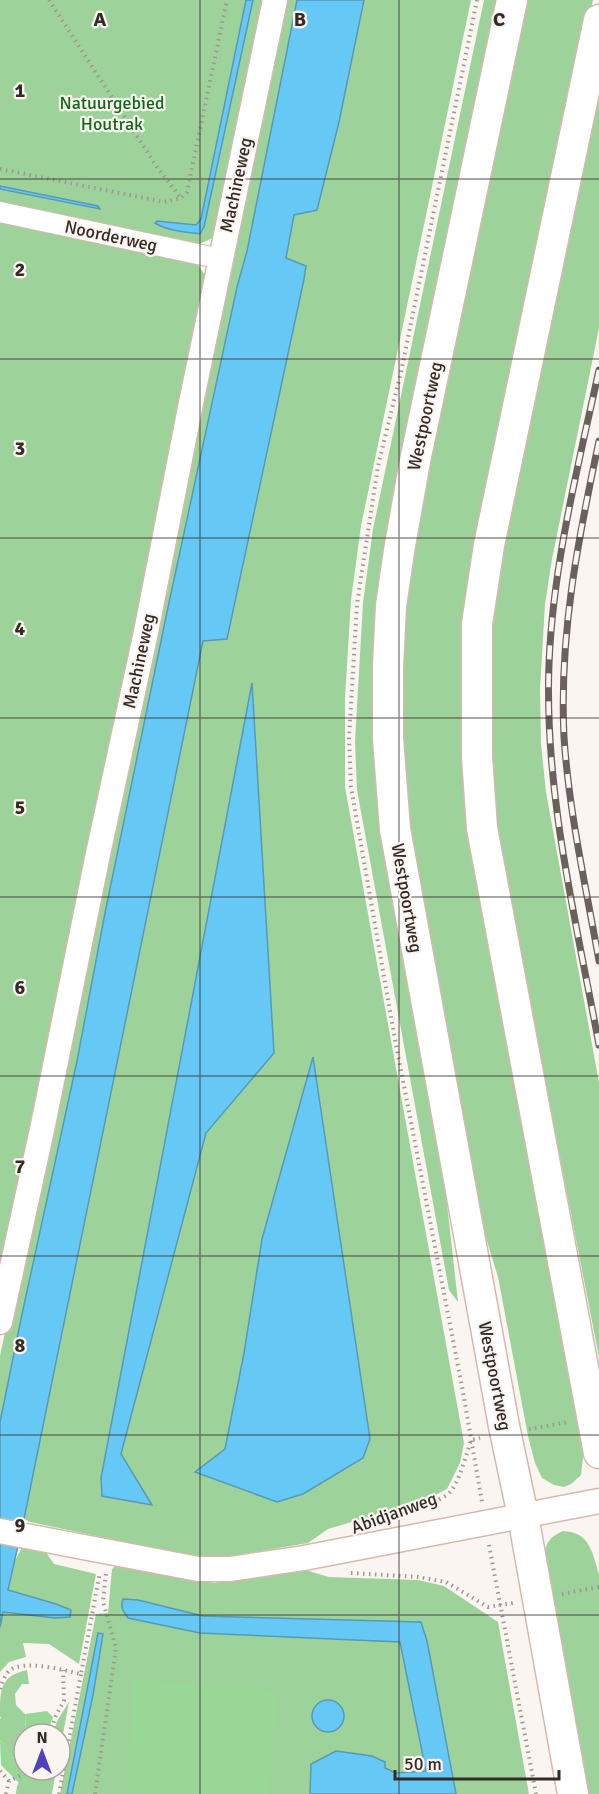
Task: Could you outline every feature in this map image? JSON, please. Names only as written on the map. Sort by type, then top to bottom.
[{"type":"main road","name":"Westpoortweg","points":[[512,0],[407,506],[391,606],[388,738],[395,829],[573,1794]]},
{"type":"main road","points":[[599,20],[489,545],[477,624],[477,757],[482,828],[599,1453]]},
{"type":"street","name":"Machineweg","points":[[0,1322],[146,632],[275,0]]},
{"type":"street","name":"Noorderweg","points":[[0,212],[221,259]]},
{"type":"street","name":"Abidjanweg","points":[[0,1531],[198,1569],[230,1569],[316,1555],[599,1501]]},
{"type":"path","points":[[49,0],[157,166],[182,198]]},
{"type":"path","points":[[0,169],[164,202],[182,198],[187,192],[227,0]]},
{"type":"path","name":"Abidjanweg","points":[[390,1517],[429,1504],[450,1491],[465,1462],[471,1440],[593,1418]]},
{"type":"path","points":[[59,1794],[101,1565],[106,1572],[103,1601],[116,1648],[95,1794]]},
{"type":"path","points":[[346,1573],[418,1577],[446,1582],[488,1607],[599,1587]]},
{"type":"path","points":[[0,1689],[5,1676],[17,1667],[27,1666],[81,1674]]},
{"type":"path","points":[[54,1722],[64,1701],[63,1670]]},
{"type":"path","points":[[0,1772],[9,1781]]},
{"type":"path","points":[[6,1794],[9,1781]]},
{"type":"green space","name":"Natuurgebied Houtrak","points":[[0,0],[265,0],[213,238],[199,244],[196,262],[205,275],[205,286],[0,1269]]},
{"type":"green space","points":[[283,0],[471,0],[361,526],[351,600],[345,697],[345,787],[464,1443],[460,1463],[447,1489],[426,1500],[328,1529],[308,1543],[220,1558],[178,1553],[30,1522],[0,1514],[0,1356]],"holes":[[[252,686],[274,1053],[206,1133],[121,1455],[151,1504],[101,1478]],[[313,1059],[370,1439],[195,1473],[225,1449],[244,1353],[262,1239]]]},
{"type":"green space","points":[[484,0],[502,0],[380,605],[458,1302],[449,1290],[357,790],[355,741],[363,603],[373,529]]},
{"type":"green space","points":[[525,0],[593,0],[485,509],[467,623],[582,1426],[581,1475],[564,1487],[554,1485],[542,1478],[535,1463],[498,1277],[467,1176],[404,811],[397,673],[418,503]]},
{"type":"green space","points":[[599,58],[599,328],[552,559],[545,604],[540,689],[541,744],[546,792],[599,1083],[599,1357],[520,953],[489,766],[490,584]]},
{"type":"green space","points":[[563,1531],[572,1532],[584,1539],[592,1551],[599,1574],[599,1794],[583,1794],[543,1563],[547,1544]]},
{"type":"green space","points":[[22,1548],[45,1551],[54,1564],[96,1574],[79,1664],[49,1644],[23,1643],[26,1657],[9,1662],[0,1672],[0,1627],[3,1612],[55,1618],[70,1617],[71,1610],[8,1591],[13,1564]]},
{"type":"green space","points":[[118,1564],[214,1583],[295,1567],[329,1577],[418,1580],[444,1586],[498,1622],[529,1794],[456,1794],[421,1622],[203,1616],[138,1600],[200,1633],[400,1642],[426,1771],[396,1773],[385,1768],[372,1756],[336,1751],[311,1764],[310,1794],[72,1794],[103,1634],[72,1772],[72,1734],[96,1614],[108,1613],[112,1569]]},
{"type":"green space","points":[[27,1670],[29,1684],[22,1684],[15,1694],[16,1705],[25,1714],[25,1722],[12,1722],[12,1757],[0,1740],[0,1699],[7,1680]]},
{"type":"green space","points":[[134,1680],[277,1691],[269,1794],[126,1794]]},
{"type":"green space","points":[[69,1702],[65,1722],[57,1721]]},
{"type":"green space","points":[[47,1711],[53,1717],[51,1722],[25,1722],[25,1714]]},
{"type":"green space","points":[[0,1740],[12,1757],[12,1776],[1,1765]]},
{"type":"green space","points":[[19,1782],[54,1782],[52,1794],[16,1794]]},
{"type":"green space","points":[[62,1782],[70,1782],[67,1794],[60,1794]]},
{"type":"water","points":[[246,0],[253,0],[204,227],[200,234],[166,228],[155,223],[157,221],[196,225],[201,219]]},
{"type":"water","points":[[297,0],[364,0],[339,122],[317,210],[294,215],[286,258],[306,266],[304,279],[227,639],[203,641],[8,1590],[71,1610],[70,1617],[55,1618],[3,1612],[0,1627],[0,1422],[77,1061],[167,612],[237,287],[247,251]]},
{"type":"water","points":[[0,186],[98,206],[100,209],[0,189]]},
{"type":"water","points":[[252,683],[274,1053],[206,1133],[121,1454],[152,1505],[102,1496],[101,1478]]},
{"type":"water","points":[[313,1057],[370,1439],[363,1458],[303,1494],[277,1502],[195,1472],[225,1449],[244,1353],[262,1239]]},
{"type":"water","points":[[123,1599],[138,1600],[203,1616],[421,1622],[427,1641],[456,1794],[310,1794],[311,1764],[336,1751],[372,1756],[385,1762],[385,1768],[396,1773],[426,1771],[400,1642],[200,1633],[128,1618],[122,1609]]},
{"type":"water","points":[[98,1633],[103,1634],[72,1794],[67,1794],[69,1782],[72,1782],[72,1768]]},
{"type":"water","points":[[328,1700],[339,1705],[344,1716],[339,1727],[328,1732],[317,1727],[312,1716],[317,1705]]},
{"type":"railway","points":[[599,370],[561,553],[551,627],[549,664],[551,760],[557,808],[572,904],[599,1045]]},
{"type":"railway","points":[[599,441],[577,551],[567,625],[563,699],[566,765],[578,850],[599,961]]}]
